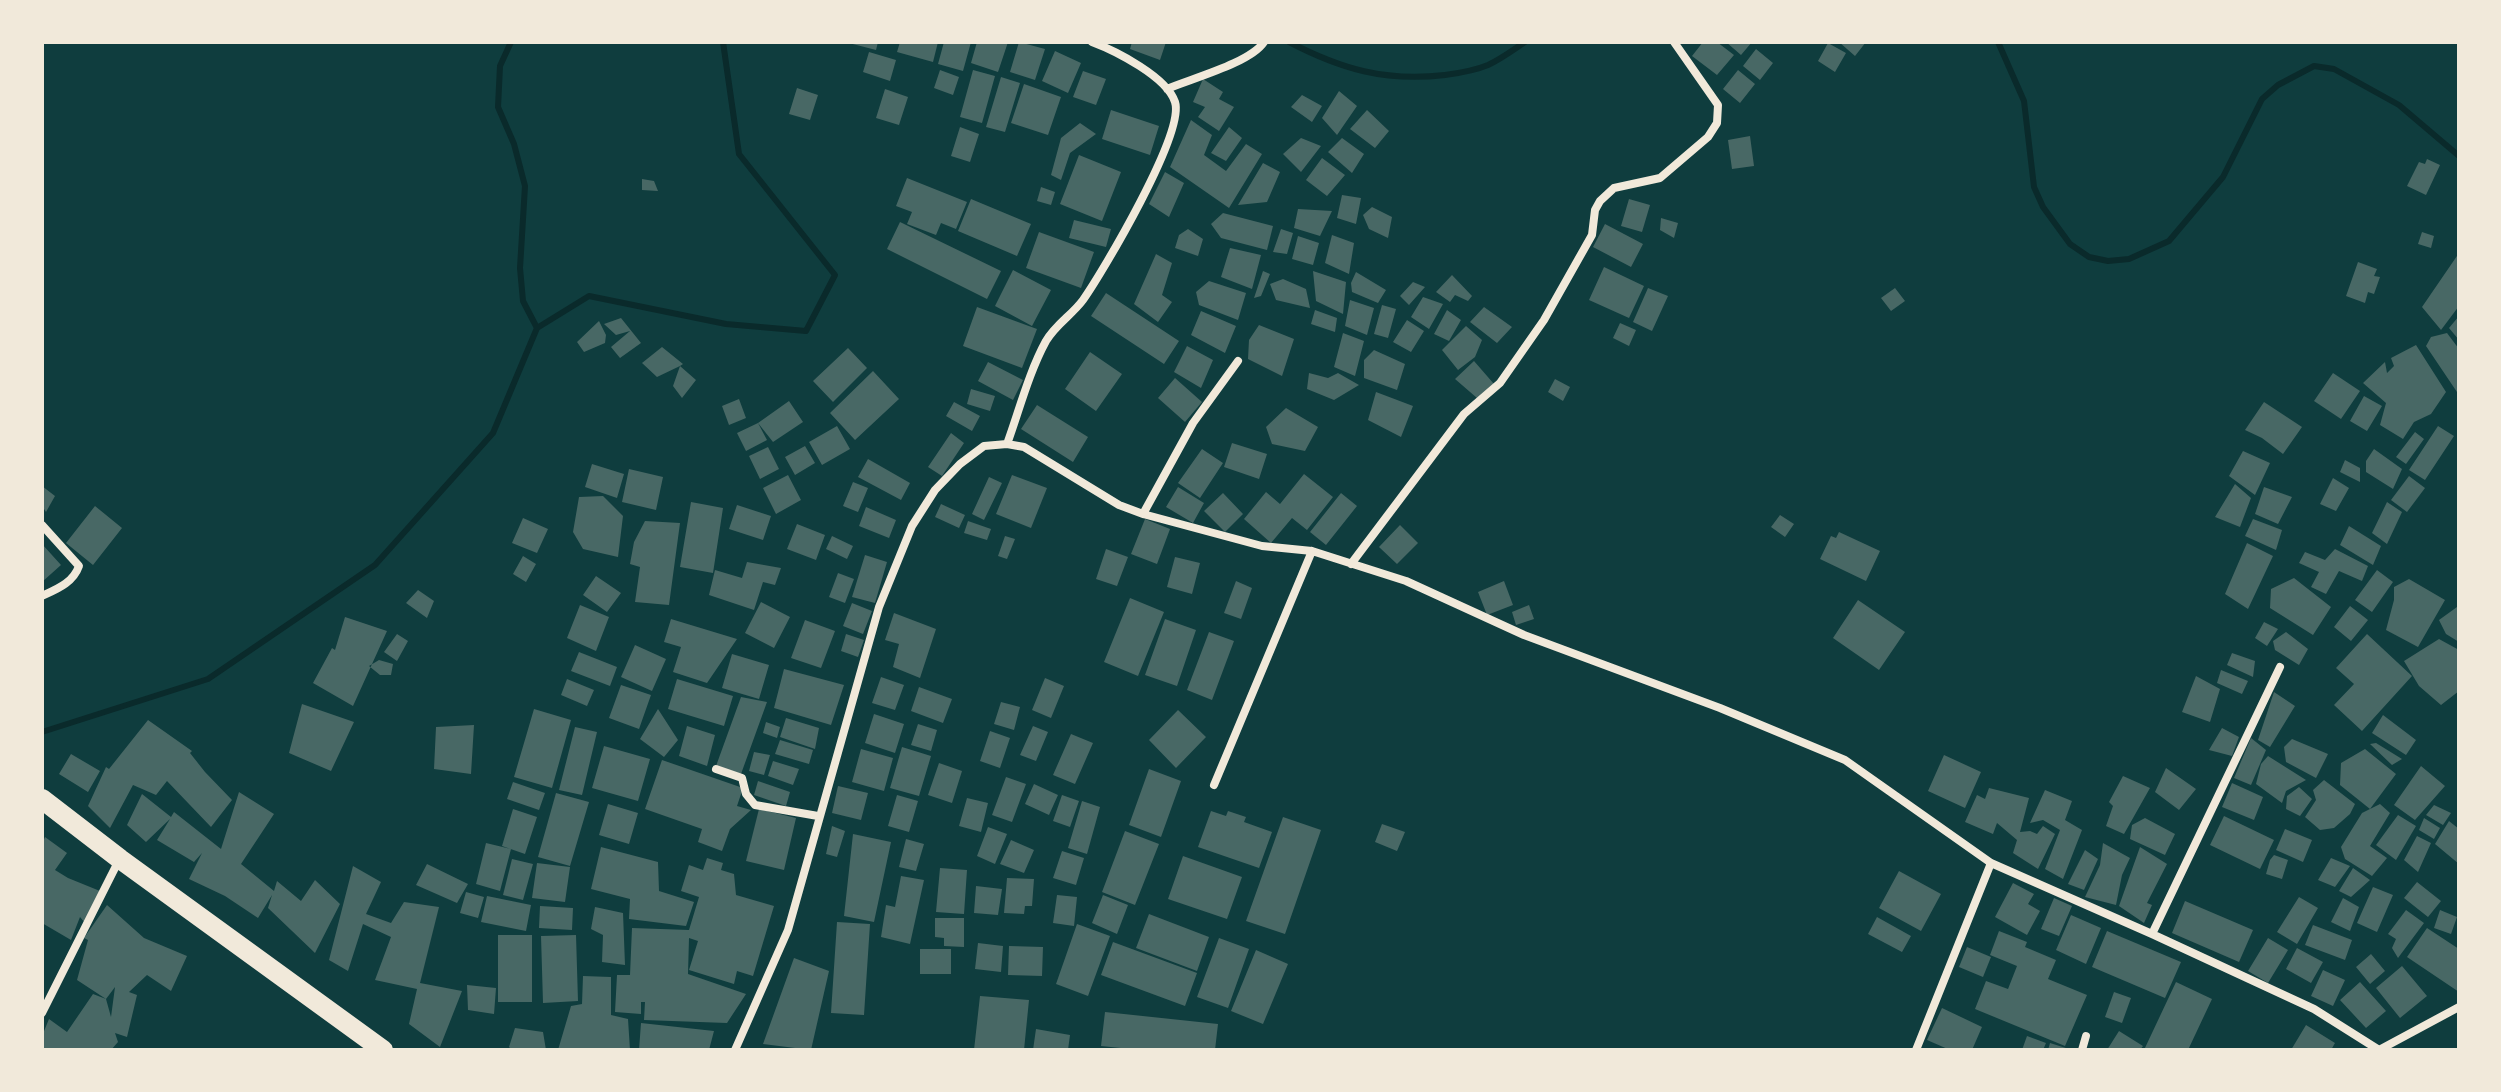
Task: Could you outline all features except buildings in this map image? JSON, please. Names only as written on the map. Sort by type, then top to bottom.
[{"type":"main road","points":[[42,799],[383,1050]]},
{"type":"street","points":[[1007,444],[1044,345],[1053,330],[1081,303],[1109,260],[1174,126],[1175,99],[1167,89],[1146,71],[1092,42]]},
{"type":"street","points":[[1167,89],[1242,60],[1258,52],[1264,42]]},
{"type":"street","points":[[1351,564],[1464,414],[1500,383],[1544,320],[1592,235],[1595,210],[1600,201],[1614,188],[1660,178],[1708,137],[1717,123],[1718,105],[1674,42]]},
{"type":"street","points":[[1143,514],[1193,423],[1238,361]]},
{"type":"street","points":[[735,1050],[788,930],[879,607],[912,526],[935,490],[960,464],[984,446],[1007,444],[1024,447],[1119,505],[1262,546],[1312,551],[1406,581],[1524,635],[1720,708],[1845,760],[1991,863],[2314,1009],[2379,1050],[2459,1007]]},
{"type":"street","points":[[42,525],[79,566],[75,577],[69,582],[42,596]]},
{"type":"street","points":[[1214,785],[1312,551]]},
{"type":"street","points":[[2152,934],[2280,667]]},
{"type":"street","points":[[716,769],[742,778],[746,794],[755,805],[818,816]]},
{"type":"street","points":[[42,1013],[120,859]]},
{"type":"street","points":[[1916,1050],[1991,863]]},
{"type":"street","points":[[2082,1050],[2086,1036]]},
{"type":"waterway","points":[[511,42],[500,66],[498,107],[514,144],[525,186],[520,268],[523,301],[537,328]]},
{"type":"waterway","points":[[42,732],[208,679],[375,565],[493,433],[537,328],[589,296],[726,324],[806,331],[835,275],[739,154],[723,42]]},
{"type":"waterway","points":[[1289,42],[1345,66],[1403,77],[1456,73],[1483,67],[1525,42]]},
{"type":"waterway","points":[[1998,42],[2024,101],[2034,187],[2043,207],[2070,244],[2089,257],[2108,261],[2129,259],[2169,241],[2223,177],[2262,99],[2278,85],[2314,66],[2334,69],[2399,105],[2459,156]]}]
